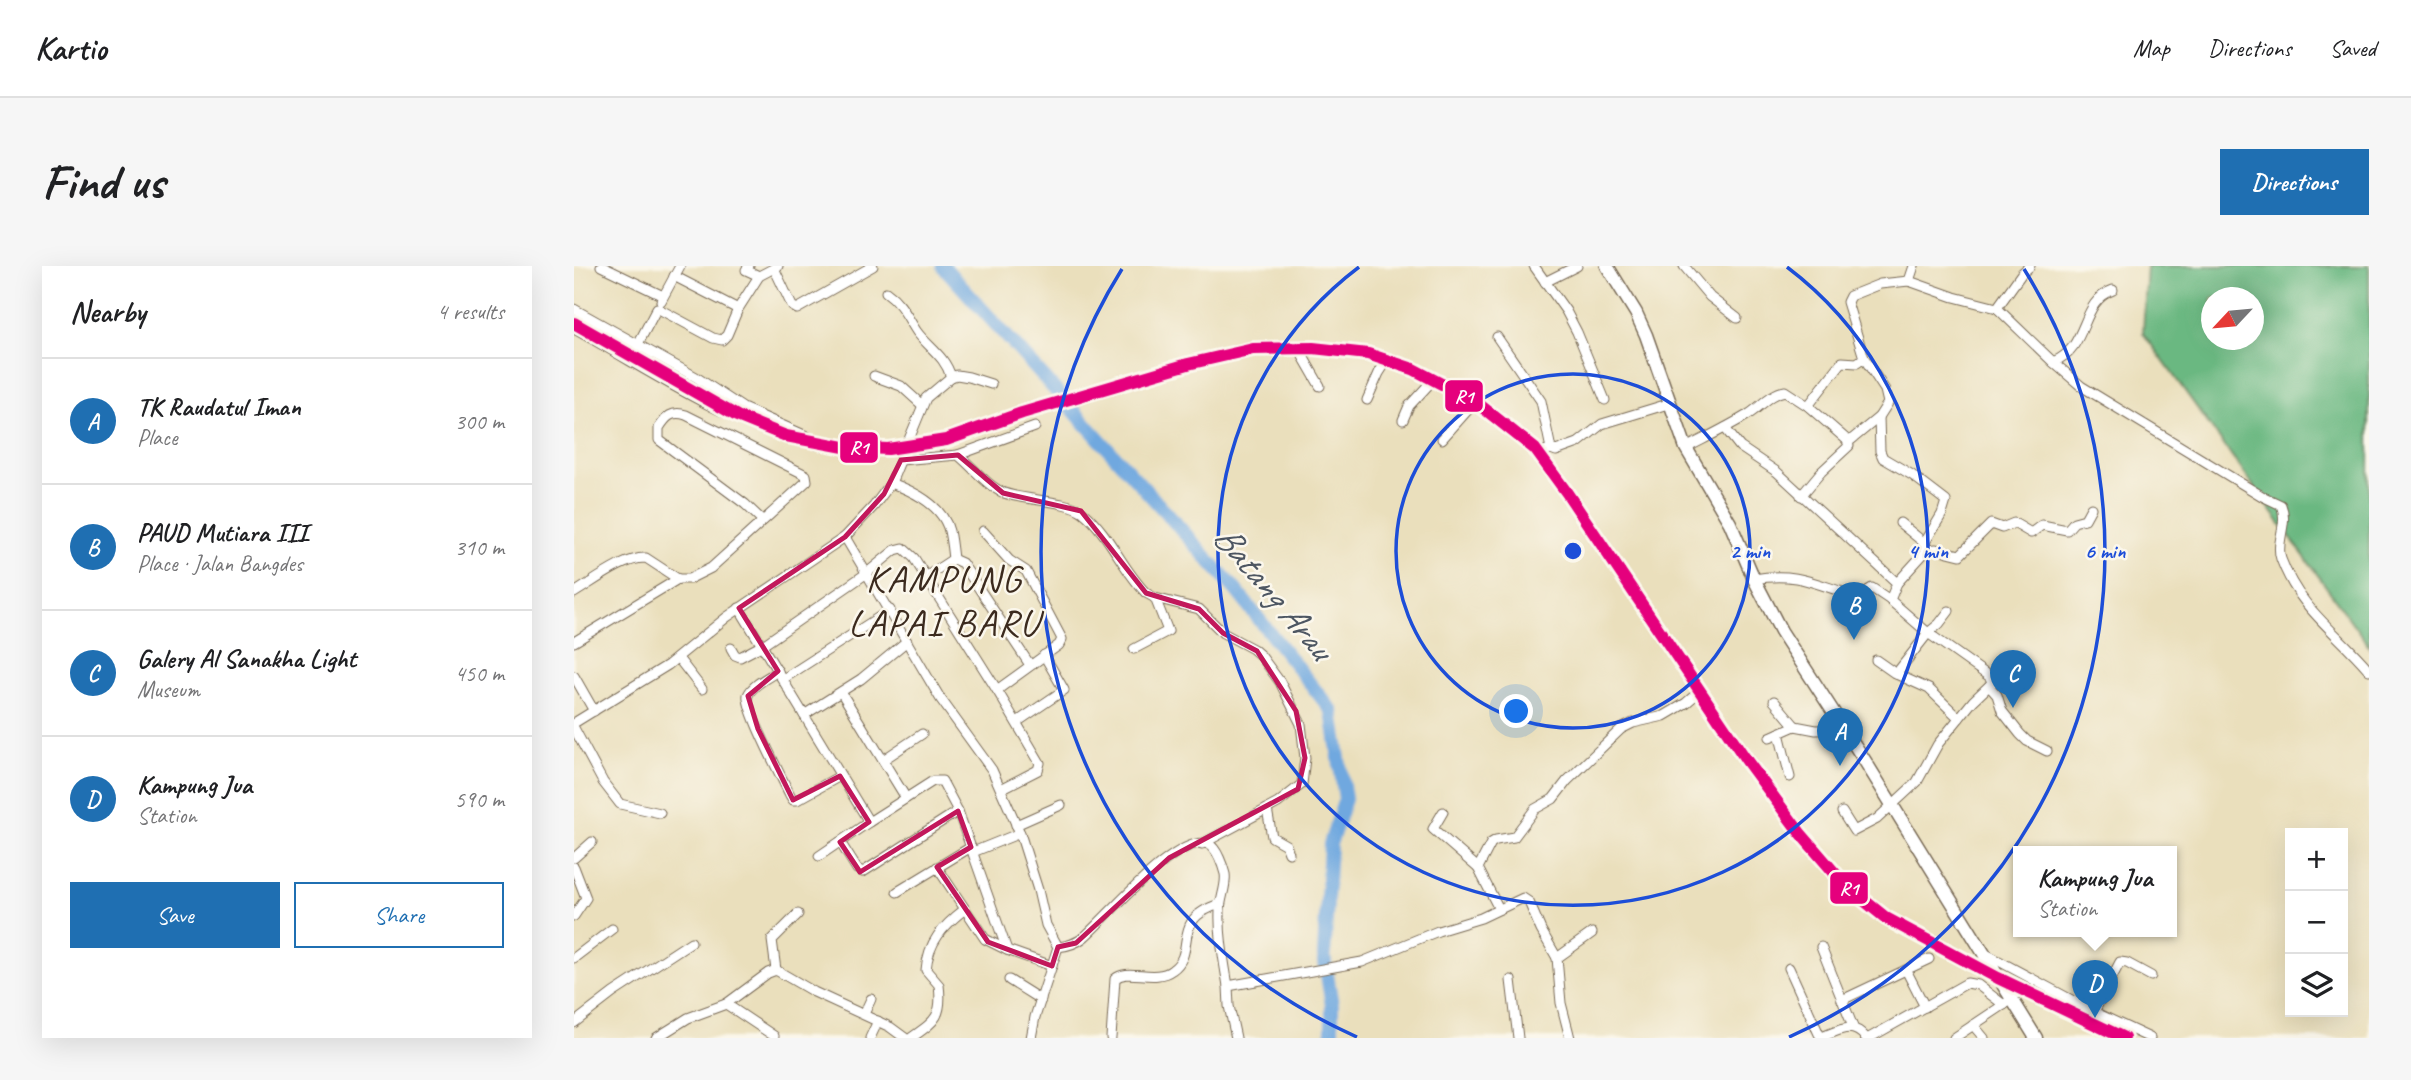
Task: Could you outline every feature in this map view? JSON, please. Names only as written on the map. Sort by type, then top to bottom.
[{"type":"street","points":[[638,344],[680,266]]},
{"type":"street","points":[[657,308],[722,340],[759,276],[776,267],[792,306],[797,309],[873,266]]},
{"type":"street","points":[[1534,266],[1577,332],[1605,400]]},
{"type":"street","points":[[1545,282],[1577,266]]},
{"type":"street","points":[[1607,266],[1636,313],[1646,335],[1668,404],[1686,448],[1730,523],[1754,579],[1781,631],[1845,729],[1982,952],[2008,1002],[2036,1038]]},
{"type":"street","points":[[1684,266],[1710,297],[1737,318]]},
{"type":"street","points":[[1909,281],[1913,266]]},
{"type":"street","points":[[1997,308],[2030,266]]},
{"type":"street","points":[[606,267],[663,296]]},
{"type":"street","points":[[745,267],[759,276]]},
{"type":"street","points":[[674,276],[738,309]]},
{"type":"street","points":[[1847,440],[1851,440],[1887,406],[1887,397],[1864,358],[1847,302],[1853,294],[1880,284],[1909,281],[1997,308],[2081,386],[2281,505],[2284,513],[2279,551],[2285,567],[2304,602],[2369,670]]},
{"type":"street","points":[[2053,362],[2061,359],[2079,340],[2093,304],[2106,292],[2113,290]]},
{"type":"street","points":[[886,292],[902,306],[919,334],[943,359],[951,377]]},
{"type":"street","points":[[574,309],[696,377],[743,408],[809,437],[822,446],[779,436],[746,424],[574,329]]},
{"type":"street","points":[[1497,337],[1541,401],[1551,449]]},
{"type":"street","points":[[1320,386],[1301,353],[1303,350],[1319,349],[1369,356],[1433,379],[1475,402],[1527,445],[1543,451],[1564,450],[1578,443],[1602,424],[1668,404]]},
{"type":"street","points":[[1808,407],[1842,362],[1857,363],[1864,358]]},
{"type":"street","points":[[1367,400],[1378,373],[1387,362]]},
{"type":"street","points":[[874,376],[901,386],[922,405]]},
{"type":"street","points":[[660,813],[620,804],[603,782],[574,726],[668,665],[739,608],[845,537],[891,483],[926,398],[951,377],[969,377],[991,384]]},
{"type":"street","points":[[1403,420],[1409,406],[1433,379]]},
{"type":"street","points":[[1686,448],[1725,428],[1785,391],[1847,440],[1847,448],[1821,472],[1801,496]]},
{"type":"street","points":[[1442,439],[1475,402]]},
{"type":"street","points":[[574,642],[678,579],[689,579],[711,568],[806,484],[806,474],[686,415],[675,412],[670,414],[659,428],[659,440],[745,504],[763,521]]},
{"type":"street","points":[[1879,416],[1880,451],[1883,458],[1912,475],[1946,501],[1926,547],[1897,583],[1891,600]]},
{"type":"street","points":[[901,460],[958,456],[1035,427]]},
{"type":"street","points":[[1725,428],[1740,447],[1777,472],[1897,583]]},
{"type":"street","points":[[958,456],[1003,493],[1032,501],[1069,505],[1081,511],[1102,531],[1138,584],[1154,598],[1168,631],[1134,649]]},
{"type":"street","points":[[891,483],[912,492],[939,512],[949,531],[953,559]]},
{"type":"street","points":[[1900,523],[1926,547],[1960,555],[1991,524],[2002,528],[2014,523],[2031,533],[2042,525],[2067,530],[2074,522],[2085,519],[2091,508]]},
{"type":"street","points":[[983,531],[1003,555],[1017,568],[1026,571],[1059,632],[1061,642],[997,690]]},
{"type":"street","points":[[845,537],[940,698],[992,770],[1018,829],[1038,890],[1046,925],[1058,947],[1035,1017],[1031,1038]]},
{"type":"street","points":[[731,648],[740,657],[763,645],[867,573],[895,550],[903,548],[914,558],[1040,763],[1039,768],[1001,789]]},
{"type":"street","points":[[574,593],[614,569],[641,557],[678,579]]},
{"type":"street","points":[[924,578],[953,559]]},
{"type":"street","points":[[953,559],[962,563],[1030,665]]},
{"type":"street","points":[[1754,579],[1807,578],[1858,597],[1872,588],[1993,681],[1931,754],[1922,775],[1877,819],[1854,831],[1842,812]]},
{"type":"street","points":[[1058,947],[1071,945],[1082,939],[1128,893],[1169,858],[1190,846],[1202,844],[1267,809],[1302,784],[1304,739],[1296,711],[1274,672],[1257,651],[1223,632],[1199,609],[1154,598]]},
{"type":"street","points":[[739,608],[869,822]]},
{"type":"street","points":[[840,776],[793,800],[758,729],[748,701],[750,692],[762,681],[780,675],[890,610]]},
{"type":"street","points":[[1896,674],[1949,611]]},
{"type":"street","points":[[804,715],[873,670],[907,641]]},
{"type":"street","points":[[1017,722],[1064,690],[1044,655]]},
{"type":"street","points":[[678,657],[702,690]]},
{"type":"street","points":[[1876,660],[1896,674],[1929,689],[1959,718]]},
{"type":"street","points":[[574,676],[594,711]]},
{"type":"street","points":[[1989,686],[1997,695],[2002,711],[2020,734],[2027,741],[2047,751]]},
{"type":"street","points":[[1478,868],[1491,843],[1496,839],[1514,837],[1535,809],[1553,799],[1567,781],[1620,729],[1664,716],[1700,691]]},
{"type":"street","points":[[841,692],[906,798]]},
{"type":"street","points":[[1774,701],[1795,726]]},
{"type":"street","points":[[1790,777],[1774,735],[1795,726],[1816,730],[1845,729]]},
{"type":"street","points":[[883,760],[922,734]]},
{"type":"street","points":[[819,856],[906,798],[939,780],[958,811],[1007,950]]},
{"type":"street","points":[[897,892],[937,867],[1018,829],[1061,805]]},
{"type":"street","points":[[1267,809],[1271,833],[1275,839],[1286,845],[1289,853]]},
{"type":"street","points":[[840,842],[857,869],[863,872],[958,811]]},
{"type":"street","points":[[1443,812],[1433,829],[1478,868],[1499,909]]},
{"type":"street","points":[[574,858],[592,842]]},
{"type":"street","points":[[1202,844],[1212,846],[1225,874],[1220,904],[1222,945],[1229,1006],[1236,1038]]},
{"type":"street","points":[[574,867],[586,898],[574,916]]},
{"type":"street","points":[[937,867],[985,939],[1052,966]]},
{"type":"street","points":[[1228,986],[1362,962],[1473,920],[1519,899],[1526,899],[1557,958],[1561,1003],[1570,1038]]},
{"type":"street","points":[[1111,1038],[1115,979],[1122,974],[1160,975],[1171,971],[1182,954],[1190,921],[1205,909],[1220,904]]},
{"type":"street","points":[[911,1038],[935,1020],[938,1013],[939,985],[926,970],[929,949],[951,920],[965,909]]},
{"type":"street","points":[[776,970],[772,940],[798,914]]},
{"type":"street","points":[[574,958],[612,929]]},
{"type":"street","points":[[1557,958],[1592,933]]},
{"type":"street","points":[[575,1020],[691,942]]},
{"type":"street","points":[[1821,947],[1853,1027]]},
{"type":"street","points":[[1982,952],[2094,1012],[2150,1038]]},
{"type":"street","points":[[1842,1000],[1929,959]]},
{"type":"street","points":[[2094,1012],[2120,962],[2151,976]]},
{"type":"street","points":[[1789,968],[1822,1037],[1847,1026],[1853,1027],[1867,1038],[1962,984],[1972,983],[2008,1002]]},
{"type":"street","points":[[656,1038],[688,1018],[726,1004],[776,970]]},
{"type":"street","points":[[776,970],[814,992],[878,1021],[905,1038]]},
{"type":"street","points":[[1906,970],[1925,1007]]},
{"type":"street","points":[[1009,980],[1041,1000]]},
{"type":"street","points":[[1511,981],[1518,1038]]},
{"type":"street","points":[[864,1014],[872,999]]},
{"type":"street","points":[[1954,1038],[2008,1002]]},
{"type":"street","points":[[726,1004],[774,1036]]},
{"type":"street","points":[[870,1038],[878,1021]]},
{"type":"street","points":[[1973,1025],[1984,1038]]},
{"type":"highlighted area","points":[[958,455],[1003,493],[1081,511],[1146,593],[1199,609],[1223,633],[1257,651],[1296,711],[1305,758],[1298,789],[1169,858],[1076,943],[1058,947],[1052,966],[988,942],[937,867],[971,847],[958,811],[860,872],[840,842],[869,822],[840,776],[793,800],[758,729],[748,696],[778,671],[739,608],[845,537],[884,494],[901,460]]},
{"type":"green space","points":[[2147,266],[2369,266],[2369,646],[2143,333]]},
{"type":"waterway","name":"Batang Arau","points":[[943,266],[1235,589],[1332,711],[1345,799],[1330,844],[1324,956],[1332,1005],[1332,1038]]},
{"type":"transit line","name":"R1","points":[[574,323],[737,416],[786,436],[844,447],[888,449],[946,440],[1022,413],[1188,364],[1253,349],[1313,348],[1368,354],[1413,369],[1476,402],[1535,449],[1747,761],[1801,834],[1845,885],[1886,918],[1998,978],[2124,1038]]},
{"type":"place","name":"PAUD Mutiara III","points":[[1854,640]]},
{"type":"place","name":"Galery Al Sanakha Light","points":[[2013,708]]},
{"type":"place","name":"TK Raudatul Iman","points":[[1840,766]]},
{"type":"place","name":"Kampung Jua","points":[[2095,1018]]},
{"type":"district","name":"KAMPUNG LAPAI BARU","points":[[944,600]]}]
